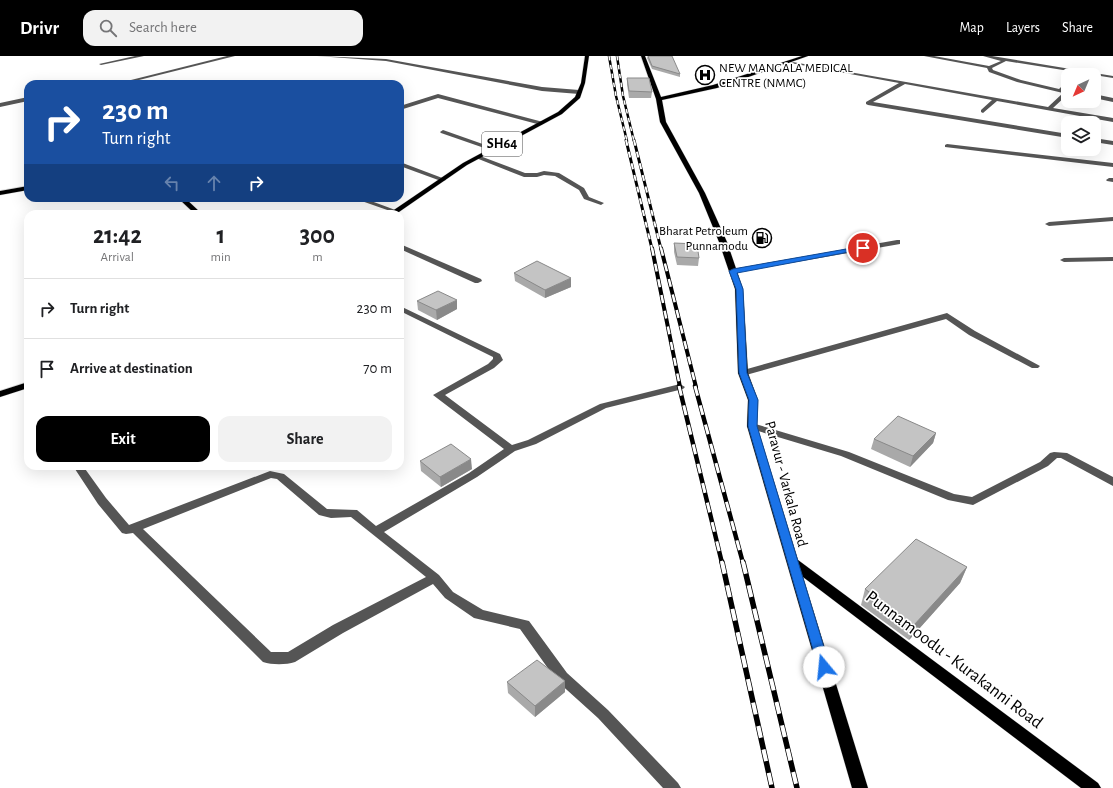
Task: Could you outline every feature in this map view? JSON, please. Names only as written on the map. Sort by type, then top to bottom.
[{"type":"main road","name":"SH64","points":[[398,210],[478,157],[560,113],[577,98],[580,92],[583,83],[586,56]]},
{"type":"main road","name":"Paravur - Varkala Road","points":[[642,56],[659,99],[663,122],[702,193],[723,242],[739,289],[743,373],[753,400],[752,426],[860,788]]},
{"type":"main road","points":[[659,99],[672,97],[735,80],[806,56]]},
{"type":"main road","points":[[0,193],[24,189]]},
{"type":"main road","points":[[186,202],[194,210]]},
{"type":"main road","points":[[0,394],[24,388]]},
{"type":"main road","name":"Punnamoodu - Kurakanni Road","points":[[792,562],[1093,788]]},
{"type":"street","points":[[101,64],[142,56]]},
{"type":"street","points":[[134,80],[233,56]]},
{"type":"street","points":[[319,56],[386,60],[419,68],[508,83],[516,83],[542,89],[580,92]]},
{"type":"street","points":[[926,56],[989,67],[1006,60]]},
{"type":"street","points":[[985,56],[1061,71]]},
{"type":"street","points":[[788,62],[1113,120]]},
{"type":"street","points":[[989,67],[991,71],[1010,79],[1061,90]]},
{"type":"street","points":[[1101,76],[1113,77]]},
{"type":"street","points":[[904,83],[868,103],[917,110],[1003,127],[1061,135]]},
{"type":"street","points":[[404,107],[438,96],[541,123]]},
{"type":"street","points":[[1101,97],[1113,100]]},
{"type":"street","points":[[1049,109],[1061,98]]},
{"type":"street","points":[[0,105],[24,100]]},
{"type":"street","points":[[983,111],[996,100]]},
{"type":"street","points":[[443,132],[492,149]]},
{"type":"street","points":[[1101,141],[1113,143]]},
{"type":"street","points":[[947,146],[1113,165]]},
{"type":"street","points":[[478,157],[524,175],[536,175],[552,172],[582,189],[586,198],[601,203]]},
{"type":"street","points":[[404,165],[443,180]]},
{"type":"street","points":[[366,202],[386,210]]},
{"type":"street","points":[[1049,224],[1113,219]]},
{"type":"street","points":[[733,271],[897,242]]},
{"type":"street","points":[[404,248],[478,280]]},
{"type":"street","points":[[1064,260],[1113,259]]},
{"type":"street","points":[[404,310],[497,356],[498,360],[491,366],[438,395],[510,449]]},
{"type":"street","points":[[743,373],[947,316],[972,333],[1035,366]]},
{"type":"street","points":[[376,531],[473,475],[510,449],[532,442],[604,406],[680,387]]},
{"type":"street","points":[[752,426],[845,454],[952,497],[973,501],[1044,464],[1054,456],[1063,455],[1113,482]]},
{"type":"street","points":[[81,470],[102,501],[126,530],[135,528],[270,474],[280,476],[323,512],[331,514],[352,513],[435,578],[449,595],[479,614],[524,625],[562,677],[603,714],[673,788]]},
{"type":"street","points":[[135,528],[268,658],[290,658],[338,629],[435,578]]},
{"type":"building","points":[[648,56],[672,56],[680,74],[652,66]]},
{"type":"building","points":[[627,78],[649,78],[652,92],[629,91]]},
{"type":"building","points":[[674,243],[697,244],[699,258],[677,257]]},
{"type":"building","points":[[537,261],[571,278],[545,290],[514,273]]},
{"type":"building","points":[[438,291],[457,300],[436,310],[417,301]]},
{"type":"building","points":[[898,416],[936,433],[913,456],[874,439]]},
{"type":"building","points":[[451,444],[471,459],[440,477],[420,461]]},
{"type":"building","points":[[916,539],[967,567],[914,625],[865,589]]},
{"type":"building","points":[[537,660],[565,681],[535,706],[507,682]]},
{"type":"railway","points":[[609,56],[616,96],[627,141]]},
{"type":"railway","points":[[617,56],[623,96],[634,141]]},
{"type":"railway","points":[[626,140],[652,249]]},
{"type":"railway","points":[[634,140],[661,249]]},
{"type":"railway","points":[[652,248],[680,387]]},
{"type":"railway","points":[[661,248],[696,387]]},
{"type":"railway","points":[[679,386],[722,563]]},
{"type":"railway","points":[[695,386],[743,563]]},
{"type":"railway","points":[[722,562],[772,788]]},
{"type":"railway","points":[[743,562],[797,788]]},
{"type":"place","name":"NEW MANGALA MEDICAL CENTRE (NMMC)","points":[[705,75]]},
{"type":"place","name":"Bharat Petroleum Punnamodu","points":[[762,238]]},
{"type":"route","points":[[824,667],[752,426],[753,400],[743,373],[739,289],[733,271],[863,248]]}]
